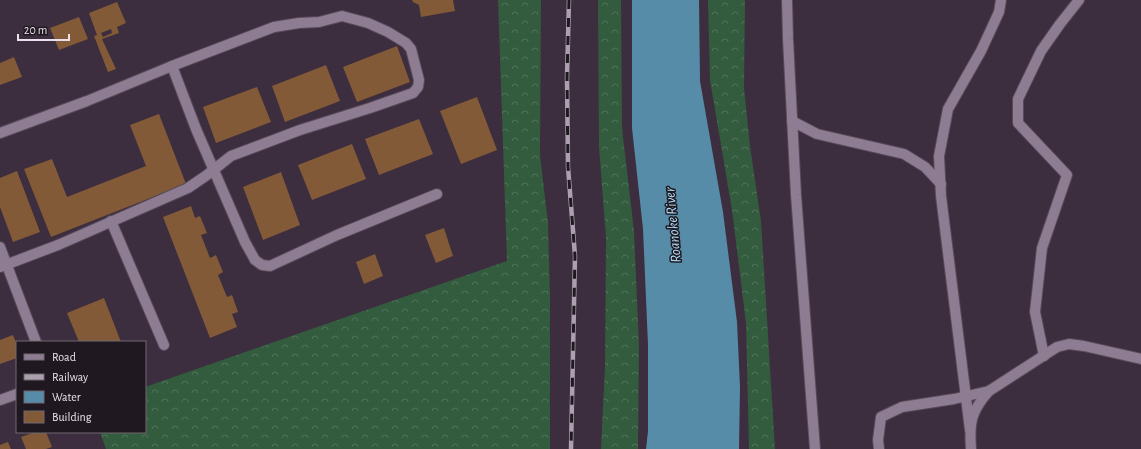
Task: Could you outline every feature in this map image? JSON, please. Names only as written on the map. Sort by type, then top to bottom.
[{"type":"street","points":[[788,0],[788,39],[796,195],[815,449]]},
{"type":"street","points":[[971,449],[970,430],[940,184],[939,156],[948,109],[981,51],[999,12],[1001,0]]},
{"type":"street","points":[[1044,356],[1035,312],[1042,248],[1067,175],[1018,123],[1018,99],[1041,51],[1079,0]]},
{"type":"street","points":[[0,133],[87,101],[172,66],[274,27],[299,23],[319,22],[342,16],[368,23],[388,32],[406,43],[411,49],[419,80],[418,87],[413,93],[300,130],[231,156],[188,188],[58,245],[3,266]]},
{"type":"street","points":[[172,66],[196,129],[245,242],[255,260],[262,265],[270,266],[337,235],[437,194]]},
{"type":"street","points":[[792,121],[817,134],[904,154],[925,167],[940,184]]},
{"type":"street","points":[[111,221],[164,345]]},
{"type":"street","points":[[0,247],[3,266],[36,341]]},
{"type":"street","points":[[970,430],[973,414],[981,400],[989,391],[1057,347],[1069,344],[1141,359]]},
{"type":"street","points":[[879,449],[878,440],[881,417],[902,407],[989,391]]},
{"type":"street","points":[[0,400],[16,394]]},
{"type":"green space","points":[[498,0],[541,0],[540,155],[548,223],[550,295],[550,449],[106,449],[100,433],[146,433],[146,387],[507,261]]},
{"type":"green space","points":[[598,0],[621,0],[622,128],[634,231],[639,346],[638,449],[601,449],[605,366],[606,238],[599,147]]},
{"type":"green space","points":[[708,0],[745,0],[744,88],[750,146],[761,221],[775,449],[749,449],[746,323],[732,210],[710,80]]},
{"type":"water","name":"Roanoke River","points":[[632,0],[699,0],[700,81],[723,212],[737,322],[740,387],[739,449],[646,449],[648,431],[648,345],[643,229],[632,128]]},
{"type":"building","points":[[412,0],[453,0],[455,11],[421,17],[419,5]]},
{"type":"building","points":[[117,2],[126,23],[117,27],[119,33],[102,39],[116,69],[108,72],[94,36],[97,35],[89,13]],"holes":[[[111,29],[112,33],[103,37],[101,33]]]},
{"type":"building","points":[[79,17],[88,39],[59,50],[50,28]]},
{"type":"building","points":[[397,46],[410,82],[357,102],[343,67]]},
{"type":"building","points":[[14,57],[22,77],[0,85],[0,63]]},
{"type":"building","points":[[326,65],[340,101],[285,122],[272,86]]},
{"type":"building","points":[[257,87],[271,122],[216,143],[203,107]]},
{"type":"building","points":[[477,97],[497,150],[461,164],[440,111]]},
{"type":"building","points":[[159,114],[186,184],[51,237],[24,169],[52,159],[67,197],[146,166],[130,125]]},
{"type":"building","points":[[419,119],[433,154],[379,175],[365,139]]},
{"type":"building","points":[[352,144],[366,179],[312,200],[298,165]]},
{"type":"building","points":[[17,171],[40,232],[13,242],[0,207],[0,178]]},
{"type":"building","points":[[281,172],[300,225],[263,240],[243,187]]},
{"type":"building","points":[[191,206],[195,218],[200,216],[207,233],[201,235],[210,258],[216,255],[223,272],[218,275],[227,297],[232,295],[238,312],[232,314],[237,327],[210,338],[163,217]]},
{"type":"building","points":[[444,228],[453,256],[436,263],[425,235]]},
{"type":"building","points":[[375,254],[383,276],[364,284],[356,262]]},
{"type":"building","points":[[104,298],[121,341],[79,341],[67,313]]},
{"type":"building","points":[[13,335],[16,342],[16,358],[0,364],[0,340]]},
{"type":"building","points":[[32,433],[46,433],[52,447],[46,449],[26,449],[21,437]]},
{"type":"building","points":[[8,442],[11,449],[0,449],[0,445]]},
{"type":"railway","points":[[569,0],[567,77],[568,167],[575,256],[571,449]]}]
